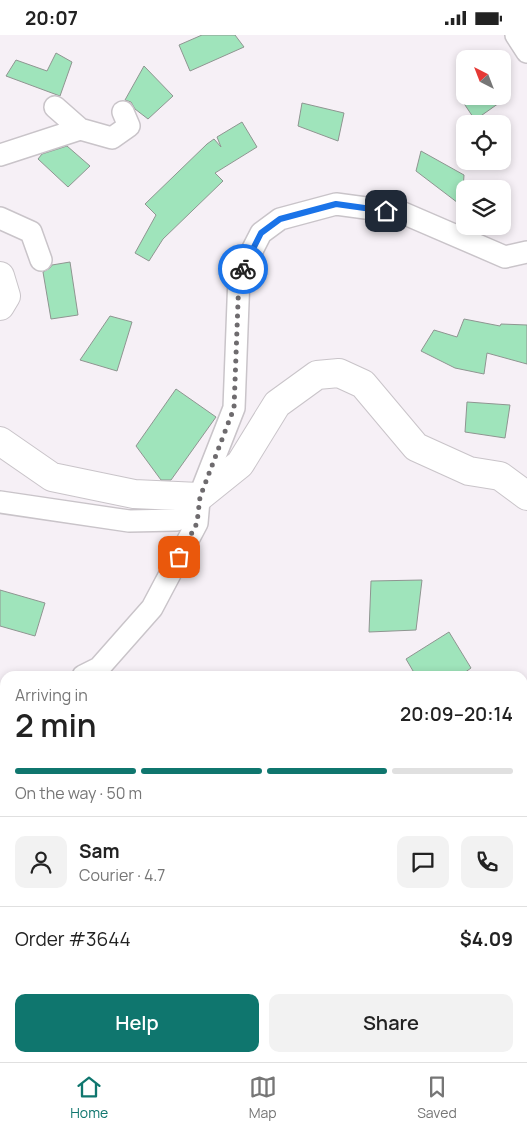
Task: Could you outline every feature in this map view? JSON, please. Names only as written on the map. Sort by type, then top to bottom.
[{"type":"street","points":[[516,35],[527,52]]},
{"type":"street","points":[[54,107],[80,129],[112,138],[128,126],[123,112]]},
{"type":"street","points":[[0,155],[80,129]]},
{"type":"street","points":[[0,502],[129,521],[177,520],[189,513],[200,497],[234,408],[239,276],[261,233],[280,219],[336,204],[403,213],[505,257],[527,252]]},
{"type":"street","points":[[0,218],[31,232],[42,260]]},
{"type":"street","points":[[0,276],[6,296],[0,306]]},
{"type":"street","points":[[0,441],[52,477],[134,494],[200,497],[240,465],[277,405],[317,375],[339,373],[363,384],[416,447],[469,471],[500,476],[527,497]]},
{"type":"street","points":[[93,671],[99,668],[152,609],[197,523],[200,497]]},
{"type":"building","points":[[202,35],[235,35],[244,47],[190,71],[179,45]]},
{"type":"building","points":[[56,53],[72,62],[60,96],[6,76],[16,60],[47,71]]},
{"type":"building","points":[[144,66],[173,96],[148,119],[135,109],[131,102],[125,100]]},
{"type":"building","points":[[302,103],[344,113],[338,141],[298,126]]},
{"type":"building","points":[[465,105],[496,105],[482,115],[472,115]]},
{"type":"building","points":[[242,122],[257,147],[215,173],[223,181],[163,239],[149,261],[135,253],[156,215],[145,204],[207,144],[214,139],[221,147],[217,137]]},
{"type":"building","points":[[67,146],[90,166],[68,187],[38,159],[42,154]]},
{"type":"building","points":[[421,151],[464,175],[464,180],[456,180],[456,201],[416,171]]},
{"type":"building","points":[[70,262],[78,315],[51,319],[43,272],[52,265]]},
{"type":"building","points":[[110,316],[132,322],[117,371],[80,360]]},
{"type":"building","points":[[464,319],[500,326],[501,324],[527,325],[527,364],[487,353],[484,374],[455,368],[421,351],[434,330],[457,337]]},
{"type":"building","points":[[176,389],[216,417],[171,480],[161,480],[136,446]]},
{"type":"building","points":[[467,402],[510,405],[505,438],[465,432]]},
{"type":"building","points":[[422,580],[416,630],[369,632],[371,581]]},
{"type":"building","points":[[0,590],[45,603],[35,636],[0,626]]},
{"type":"building","points":[[449,632],[471,668],[467,671],[413,671],[406,659]]},
{"type":"way so far","points":[[179,557],[197,523],[200,497],[234,408],[239,276],[243,269]]},
{"type":"route","points":[[243,269],[261,233],[280,219],[336,204],[386,211]]}]
